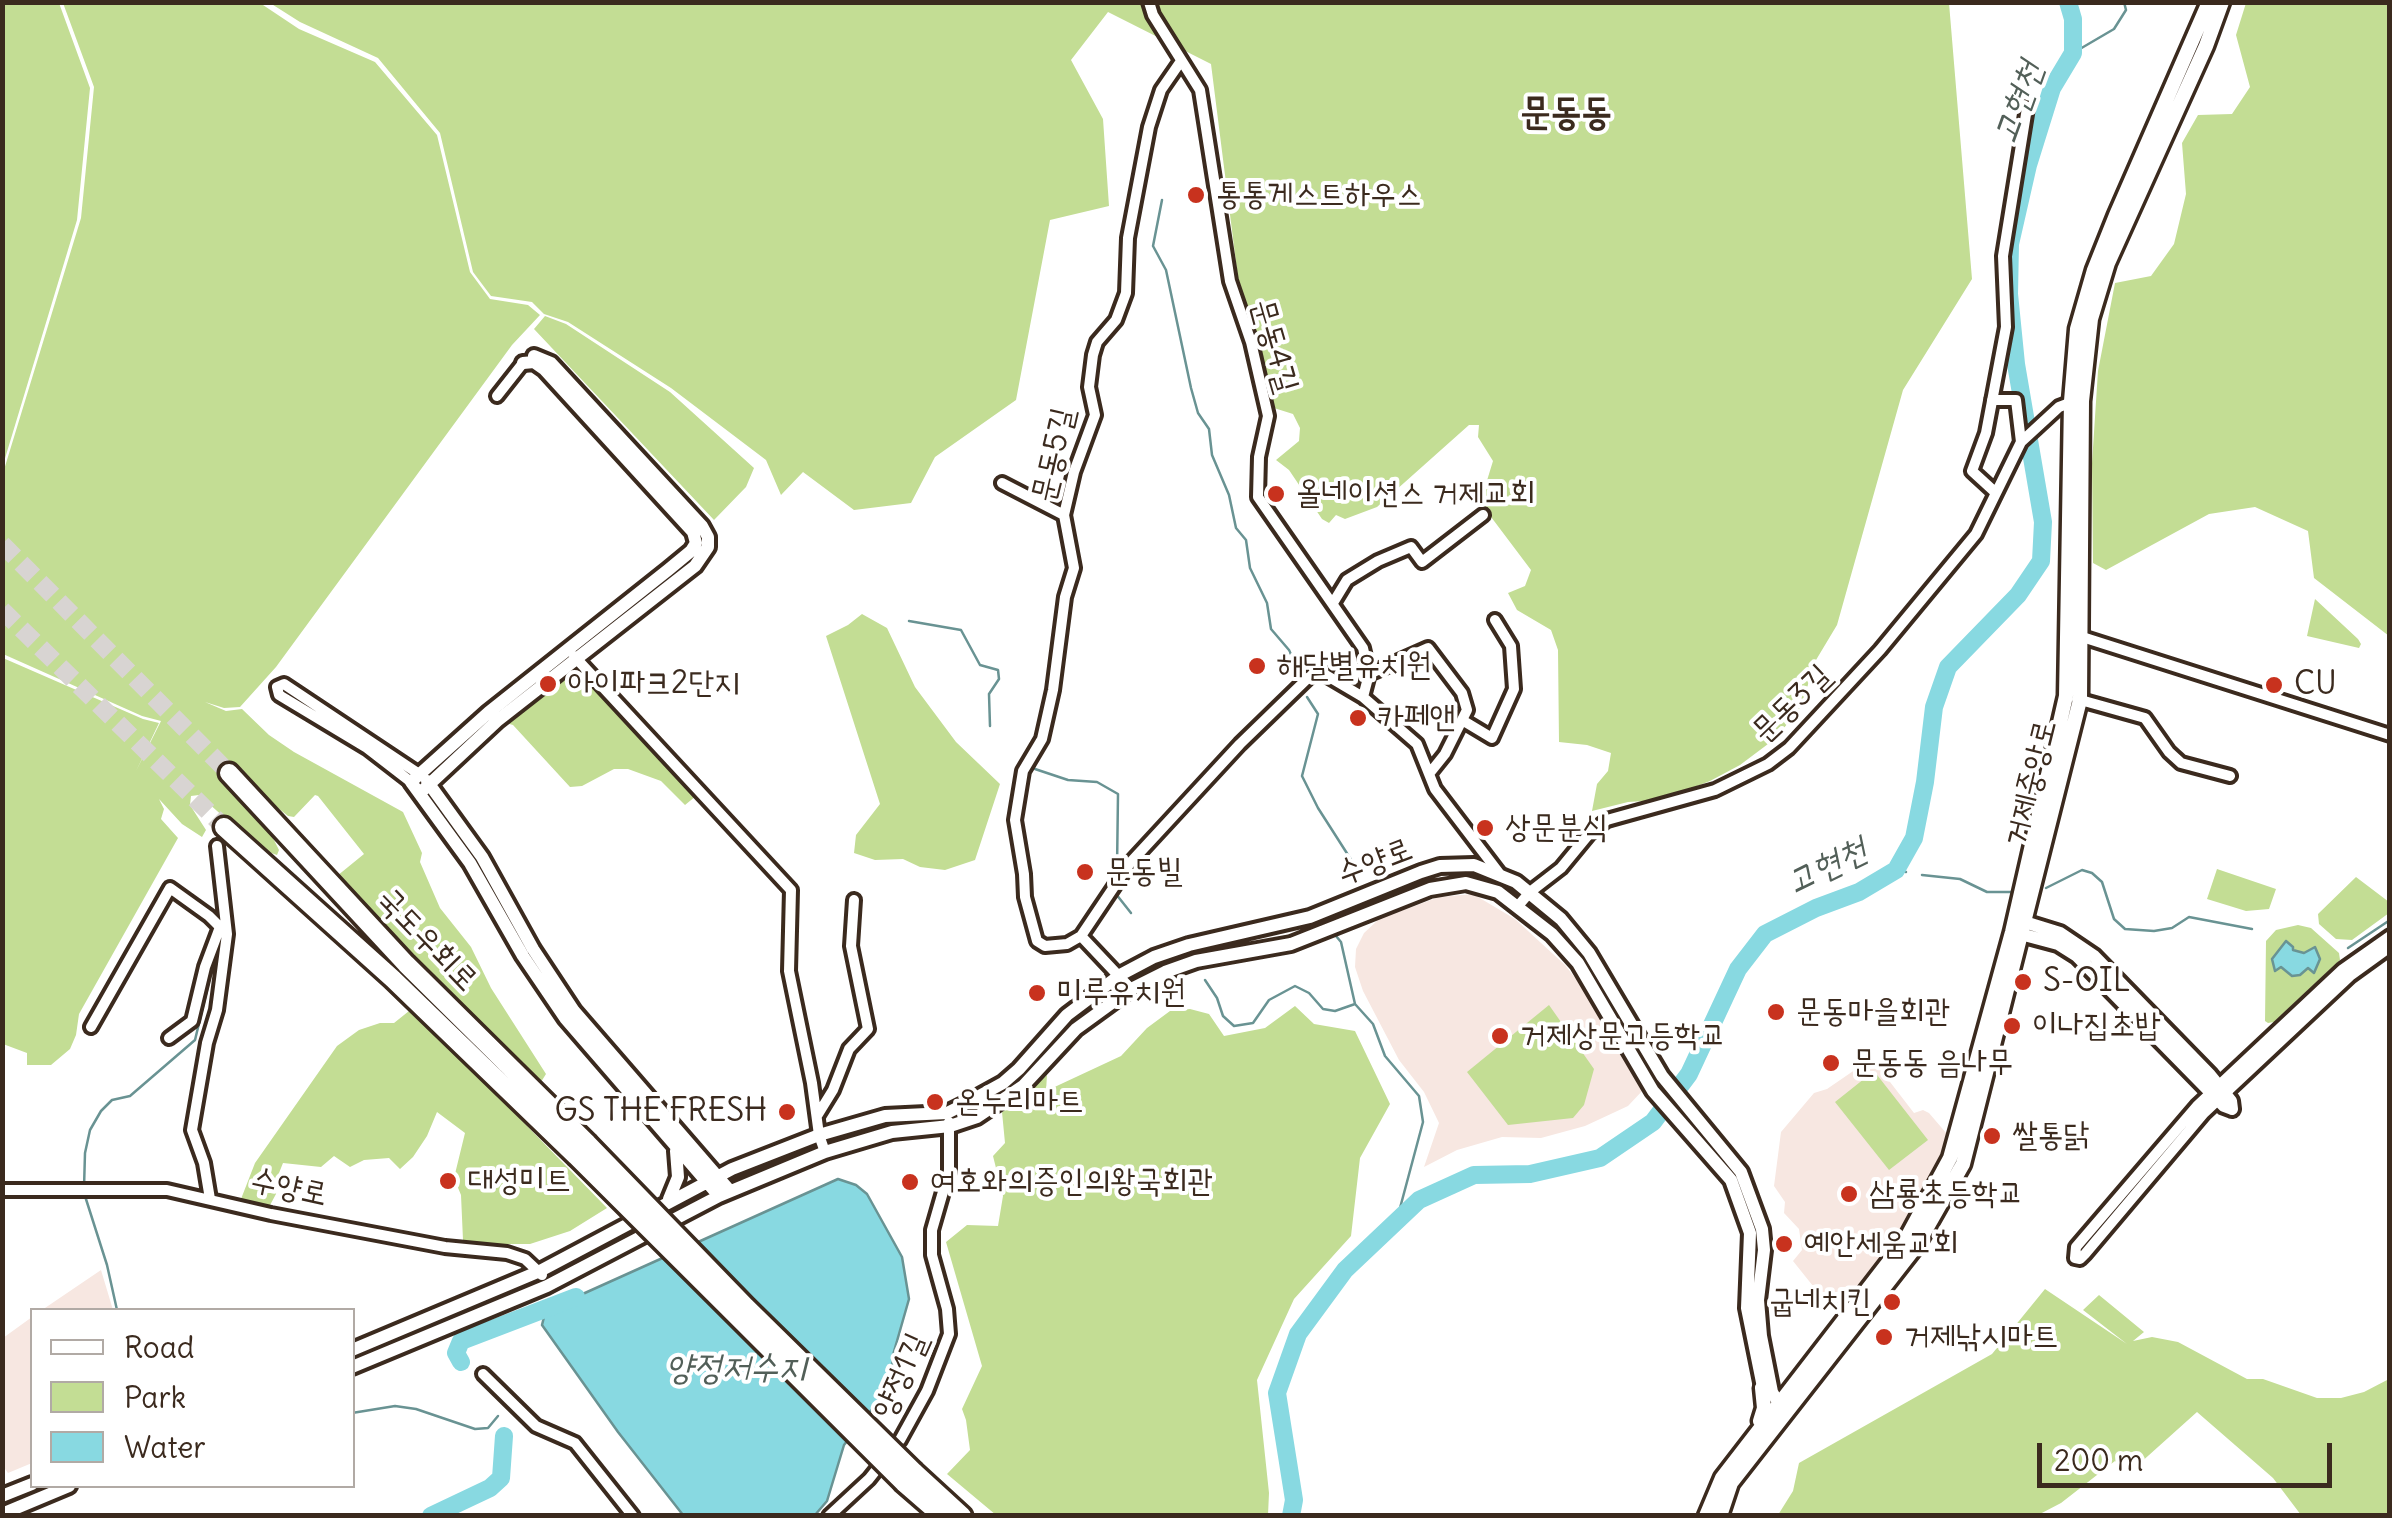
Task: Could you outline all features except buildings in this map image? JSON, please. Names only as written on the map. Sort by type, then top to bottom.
[{"type":"highway","name":"국도우회로","points":[[229,773],[581,1149]]},
{"type":"highway","name":"국도우회로","points":[[224,827],[581,1149]]},
{"type":"highway","points":[[581,1149],[909,1478],[942,1516]]},
{"type":"highway","points":[[909,1478],[962,1516]]},
{"type":"main road","name":"거제중앙로","points":[[1706,1516],[1722,1478],[1753,1436],[1779,1411],[1917,1244],[1963,1164],[2013,968],[2018,927],[2031,901],[2073,698],[2077,329],[2094,270],[2209,2]]},
{"type":"main road","name":"거제중앙로","points":[[2076,401],[2091,319],[2108,262],[2206,46],[2222,2]]},
{"type":"main road","name":"거제중앙로","points":[[1720,1516],[1732,1484],[1792,1384],[1905,1241],[1950,1158],[2018,927],[2073,698]]},
{"type":"main road","points":[[1753,1436],[1763,1414],[1766,1386]]},
{"type":"street","name":"문동4길","points":[[1150,2],[1153,15],[1200,90],[1230,281],[1252,342],[1268,416],[1259,458],[1258,496],[1364,648],[1369,674]]},
{"type":"street","name":"문동5길","points":[[1081,936],[1067,944],[1045,946],[1037,941],[1025,898],[1015,820],[1024,771],[1042,740],[1065,597],[1074,568],[1064,515],[1074,472],[1095,415],[1089,387],[1092,355],[1097,342],[1116,320],[1126,294],[1128,238],[1149,127],[1161,90],[1181,60]]},
{"type":"street","points":[[1996,492],[1972,471],[1986,433],[2006,327],[2003,256],[2027,108]]},
{"type":"street","points":[[420,783],[571,653],[600,640],[695,566],[704,556],[708,537],[551,363],[534,356],[523,363],[497,396]]},
{"type":"street","points":[[1992,400],[2016,400],[2022,442]]},
{"type":"street","name":"문동3길","points":[[1518,906],[1607,820],[1715,790],[1768,764],[1789,748],[1880,650],[1961,553],[1986,516],[2022,442],[2043,420],[2076,401]]},
{"type":"street","points":[[1002,483],[1064,515]]},
{"type":"street","points":[[1333,603],[1346,580],[1362,570],[1411,547],[1422,562],[1483,515]]},
{"type":"street","points":[[1462,720],[1492,738],[1514,689],[1510,646],[1496,620]]},
{"type":"street","points":[[2074,635],[2390,735]]},
{"type":"street","points":[[1362,697],[1369,674],[1428,648],[1462,693],[1467,710],[1446,754],[1429,774]]},
{"type":"street","points":[[420,783],[447,766],[571,653]]},
{"type":"street","points":[[571,653],[791,890],[789,971],[825,1152]]},
{"type":"street","points":[[1131,989],[1081,936],[1130,863],[1240,744],[1319,670],[1362,697],[1417,744],[1444,802],[1499,873]]},
{"type":"street","points":[[446,804],[420,783],[284,684],[277,687],[279,695],[420,783],[523,956],[565,1018],[676,1148],[724,1194]]},
{"type":"street","points":[[2073,698],[2146,718],[2181,764],[2230,776]]},
{"type":"street","points":[[447,766],[441,788],[446,804],[482,857],[533,949],[574,1011],[706,1164],[711,1179]]},
{"type":"street","points":[[210,1199],[204,1163],[192,1130],[207,1043],[217,1010],[224,930],[218,846]]},
{"type":"street","name":"수양로","points":[[948,1119],[1003,1083],[1067,1015],[1120,976],[1154,958],[1189,945],[1281,926],[1431,869],[1474,866],[1499,873],[1530,892],[1561,919],[1590,953],[1662,1076],[1741,1172],[1762,1229],[1764,1250],[1758,1300],[1766,1386]]},
{"type":"street","name":"수양로","points":[[355,1349],[540,1270],[711,1179],[819,1135],[885,1116],[948,1119],[1003,1102],[1076,1029],[1131,989],[1196,961],[1291,944],[1444,885],[1466,882],[1498,892],[1518,906],[1552,934],[1578,963],[1653,1091],[1731,1180],[1746,1218],[1752,1249],[1747,1308],[1766,1386],[1779,1411]]},
{"type":"street","points":[[91,1027],[170,888],[224,930]]},
{"type":"street","points":[[818,1116],[849,1049],[868,1029],[852,961],[854,900]]},
{"type":"street","points":[[2031,901],[2032,916],[2041,933]]},
{"type":"street","points":[[2018,927],[2041,933],[2078,956],[2218,1093]]},
{"type":"street","points":[[169,1038],[192,1021],[205,967],[224,930]]},
{"type":"street","points":[[2013,968],[2022,948],[2041,933]]},
{"type":"street","points":[[2390,936],[2344,969],[2218,1093],[2076,1247],[2075,1258],[2080,1259],[2218,1093],[2350,976],[2390,947]]},
{"type":"street","points":[[355,1367],[547,1286],[724,1194],[825,1152],[948,1119]]},
{"type":"street","name":"양정1길","points":[[828,1516],[869,1479],[900,1440],[941,1361],[950,1334],[932,1255],[932,1230],[949,1171],[948,1119]]},
{"type":"street","points":[[669,1200],[678,1177],[676,1148]]},
{"type":"street","points":[[706,1164],[718,1170],[732,1169]]},
{"type":"street","name":"수양로","points":[[2,1190],[157,1189],[446,1247],[507,1254],[525,1259],[540,1270]]},
{"type":"street","points":[[540,1270],[547,1286]]},
{"type":"street","points":[[483,1374],[536,1426],[575,1443],[633,1516]]},
{"type":"street","points":[[1766,1386],[1778,1390],[1792,1384]]},
{"type":"street","points":[[30,1485],[2,1496],[9,1513],[65,1488]]},
{"type":"shaded area","name":"거제상문고등학교","points":[[1473,894],[1515,919],[1565,965],[1594,1002],[1644,1089],[1628,1106],[1585,1126],[1541,1138],[1502,1137],[1457,1150],[1424,1167],[1439,1123],[1424,1092],[1399,1060],[1363,991],[1355,967],[1356,949],[1364,933],[1379,919],[1439,897]]},
{"type":"shaded area","name":"삼룡초등학교","points":[[1862,1065],[1880,1069],[1914,1113],[1929,1113],[1947,1134],[1898,1237],[1837,1316],[1793,1261],[1802,1250],[1799,1229],[1784,1213],[1785,1202],[1774,1186],[1781,1132],[1814,1093],[1827,1089]]},
{"type":"shaded area","points":[[101,1270],[112,1308],[45,1308]]},
{"type":"shaded area","points":[[30,1318],[30,1464],[8,1473],[2,1465],[3,1338]]},
{"type":"green space","points":[[3,2],[59,3],[90,88],[77,220],[3,465]]},
{"type":"green space","points":[[63,3],[260,3],[299,29],[375,62],[437,135],[470,272],[490,299],[528,305],[540,315],[512,345],[276,667],[240,707],[224,708],[205,702],[226,711],[242,709],[294,752],[403,812],[440,908],[471,947],[491,988],[546,1074],[541,1082],[530,1079],[360,905],[337,876],[364,854],[318,796],[294,817],[288,816],[268,800],[242,769],[227,762],[222,769],[273,838],[279,850],[277,855],[260,849],[199,795],[191,796],[190,805],[206,830],[202,837],[182,824],[159,799],[164,809],[161,819],[178,838],[79,1014],[70,1049],[51,1065],[27,1065],[27,1053],[3,1044],[3,658],[159,723],[136,771],[161,721],[3,654],[3,473],[81,218],[94,87]]},
{"type":"green space","points":[[270,3],[1949,3],[1972,279],[1903,390],[1837,625],[1813,665],[1803,704],[1776,738],[1710,781],[1661,800],[1628,802],[1592,811],[1597,784],[1608,771],[1611,753],[1559,742],[1558,650],[1551,630],[1517,610],[1508,593],[1525,586],[1531,570],[1473,493],[1485,487],[1493,461],[1478,437],[1479,425],[1469,425],[1377,507],[1345,519],[1336,515],[1329,523],[1322,519],[1289,470],[1276,460],[1299,441],[1300,428],[1293,414],[1274,408],[1238,278],[1211,64],[1108,12],[1071,60],[1103,119],[1109,206],[1050,220],[1016,400],[935,457],[911,503],[854,510],[803,472],[781,495],[766,460],[671,388],[568,322],[544,314],[532,302],[491,296],[473,272],[440,133],[378,58],[300,22]]},
{"type":"green space","points":[[2246,3],[2389,3],[2389,636],[2314,578],[2308,531],[2255,507],[2209,514],[2106,570],[2093,563],[2092,463],[2098,371],[2115,283],[2151,276],[2174,244],[2186,194],[2182,143],[2198,115],[2232,114],[2250,87],[2236,35]]},
{"type":"green space","points":[[545,316],[566,324],[670,392],[754,468],[746,487],[714,520],[534,329]]},
{"type":"green space","points":[[2315,599],[2358,639],[2359,648],[2307,636]]},
{"type":"green space","points":[[862,614],[887,628],[915,687],[956,742],[1000,784],[975,860],[945,870],[920,867],[903,859],[875,860],[854,853],[856,835],[880,804],[826,636]]},
{"type":"green space","points":[[564,672],[588,681],[696,796],[685,805],[661,781],[628,769],[614,769],[582,786],[570,787],[513,725],[506,723]]},
{"type":"green space","points":[[2217,869],[2276,889],[2269,909],[2246,911],[2207,899]]},
{"type":"green space","points":[[2356,877],[2389,902],[2389,913],[2352,940],[2336,939],[2319,924],[2318,914]]},
{"type":"green space","points":[[2298,925],[2311,928],[2339,953],[2340,960],[2274,1022],[2268,1023],[2266,941],[2276,930]]},
{"type":"green space","points":[[1549,1005],[1594,1069],[1584,1105],[1573,1118],[1508,1125],[1467,1072]]},
{"type":"green space","points":[[1295,1006],[1314,1024],[1355,1031],[1390,1104],[1360,1158],[1351,1236],[1294,1299],[1257,1380],[1268,1515],[996,1515],[947,1474],[970,1450],[962,1409],[982,1366],[946,1242],[967,1225],[998,1226],[1003,1196],[993,1156],[1005,1143],[1002,1112],[1047,1075],[1046,1091],[1121,1056],[1147,1028],[1170,1011],[1190,1009],[1209,1014],[1224,1036],[1265,1028]]},
{"type":"green space","points":[[409,1011],[607,1208],[570,1231],[530,1244],[471,1244],[463,1240],[461,1195],[454,1178],[465,1133],[437,1112],[427,1136],[400,1169],[389,1158],[364,1160],[350,1167],[334,1156],[321,1167],[283,1163],[269,1207],[241,1199],[255,1163],[337,1046],[359,1030],[394,1023]]},
{"type":"green space","points":[[1874,1071],[1928,1140],[1889,1170],[1835,1102]]},
{"type":"green space","points":[[2045,1289],[2127,1344],[2083,1310],[2099,1295],[2144,1332],[2133,1341],[2152,1337],[2178,1342],[2247,1379],[2263,1379],[2317,1398],[2341,1398],[2364,1392],[2389,1379],[2389,1515],[2301,1515],[2273,1478],[2197,1412],[2129,1473],[2115,1461],[2061,1503],[2038,1515],[1778,1515],[1793,1491],[1799,1463],[1992,1354]]},
{"type":"water","points":[[2286,941],[2293,950],[2304,953],[2315,947],[2320,959],[2314,973],[2308,968],[2292,976],[2281,967],[2275,971],[2272,959]]},
{"type":"water","name":"양정저수지","points":[[838,1179],[867,1194],[902,1257],[909,1299],[893,1355],[891,1385],[844,1445],[827,1501],[815,1515],[683,1515],[542,1325],[544,1317],[576,1297]]},
{"type":"waterway","name":"고현천","points":[[1291,1516],[1294,1500],[1277,1393],[1298,1334],[1345,1270],[1419,1200],[1474,1175],[1530,1174],[1600,1158],[1653,1122],[1689,1074],[1738,969],[1765,934],[1859,892],[1896,870],[1914,838],[1934,707],[1948,667],[2018,595],[2041,561],[2043,522],[2016,364],[2009,294],[2010,244],[2028,165],[2052,88],[2073,53],[2073,19],[2068,2]]},
{"type":"waterway","points":[[2073,53],[2114,29],[2126,10],[2124,2]]},
{"type":"waterway","points":[[1162,200],[1153,246],[1166,270],[1198,413],[1209,429],[1212,455],[1229,495],[1236,528],[1246,540],[1250,568],[1267,603],[1271,629],[1289,650],[1296,666]]},
{"type":"waterway","points":[[909,621],[961,630],[980,665],[998,670],[999,679],[989,694],[990,726]]},
{"type":"waterway","points":[[1307,697],[1318,714],[1302,776],[1357,869]]},
{"type":"waterway","points":[[1035,769],[1068,780],[1097,782],[1118,794],[1117,869]]},
{"type":"waterway","points":[[1896,870],[1906,872]]},
{"type":"waterway","points":[[2046,888],[2082,870],[2092,873],[2102,882],[2114,919],[2125,929],[2172,928],[2189,917],[2252,929]]},
{"type":"waterway","points":[[1922,875],[1960,879],[1987,892],[2011,892]]},
{"type":"waterway","points":[[1116,894],[1131,913]]},
{"type":"waterway","points":[[2348,948],[2390,920]]},
{"type":"waterway","points":[[1336,936],[1341,942],[1355,1004],[1373,1024],[1385,1056],[1419,1096],[1423,1122],[1396,1223]]},
{"type":"waterway","points":[[84,1188],[90,1130],[112,1100],[130,1096],[195,1040],[213,965]]},
{"type":"waterway","points":[[1205,980],[1223,1016],[1234,1026],[1253,1023],[1269,1000],[1295,986],[1309,993],[1323,1009],[1335,1011],[1355,1004]]},
{"type":"waterway","points":[[85,1196],[117,1308]]},
{"type":"waterway","points":[[461,1362],[456,1353],[461,1341],[576,1297]]},
{"type":"waterway","points":[[355,1413],[395,1406],[475,1429],[488,1428],[498,1416]]},
{"type":"waterway","points":[[431,1516],[490,1488],[501,1478],[504,1436]]},
{"type":"tunnel","points":[[2,544],[229,773]]},
{"type":"tunnel","points":[[2,610],[224,827]]},
{"type":"place","name":"통통게스트하우스","points":[[1196,195]]},
{"type":"place","name":"올네이션스 거제교회","points":[[1276,494]]},
{"type":"place","name":"해달별유치원","points":[[1257,666]]},
{"type":"place","name":"아이파크2단지","points":[[548,684]]},
{"type":"place","name":"CU","points":[[2274,685]]},
{"type":"place","name":"카페앤","points":[[1358,718]]},
{"type":"place","name":"상문분식","points":[[1485,828]]},
{"type":"place","name":"문동빌","points":[[1085,872]]},
{"type":"place","name":"S-OIL","points":[[2023,982]]},
{"type":"place","name":"미루유치원","points":[[1037,993]]},
{"type":"place","name":"문동마을회관","points":[[1776,1012]]},
{"type":"place","name":"이나집초밥","points":[[2012,1026]]},
{"type":"place","name":"거제상문고등학교","points":[[1500,1036]]},
{"type":"place","name":"문동동 음나무","points":[[1831,1063]]},
{"type":"place","name":"온누리마트","points":[[935,1102]]},
{"type":"place","name":"GS THE FRESH","points":[[787,1112]]},
{"type":"place","name":"쌀통닭","points":[[1992,1136]]},
{"type":"place","name":"대성미트","points":[[448,1181]]},
{"type":"place","name":"여호와의증인의왕국회관","points":[[910,1182]]},
{"type":"place","name":"삼룡초등학교","points":[[1849,1194]]},
{"type":"place","name":"예안세움교회","points":[[1784,1244]]},
{"type":"place","name":"굽네치킨","points":[[1892,1302]]},
{"type":"place","name":"거제낚시마트","points":[[1884,1337]]},
{"type":"district","name":"문동동","points":[[1566,113]]}]
